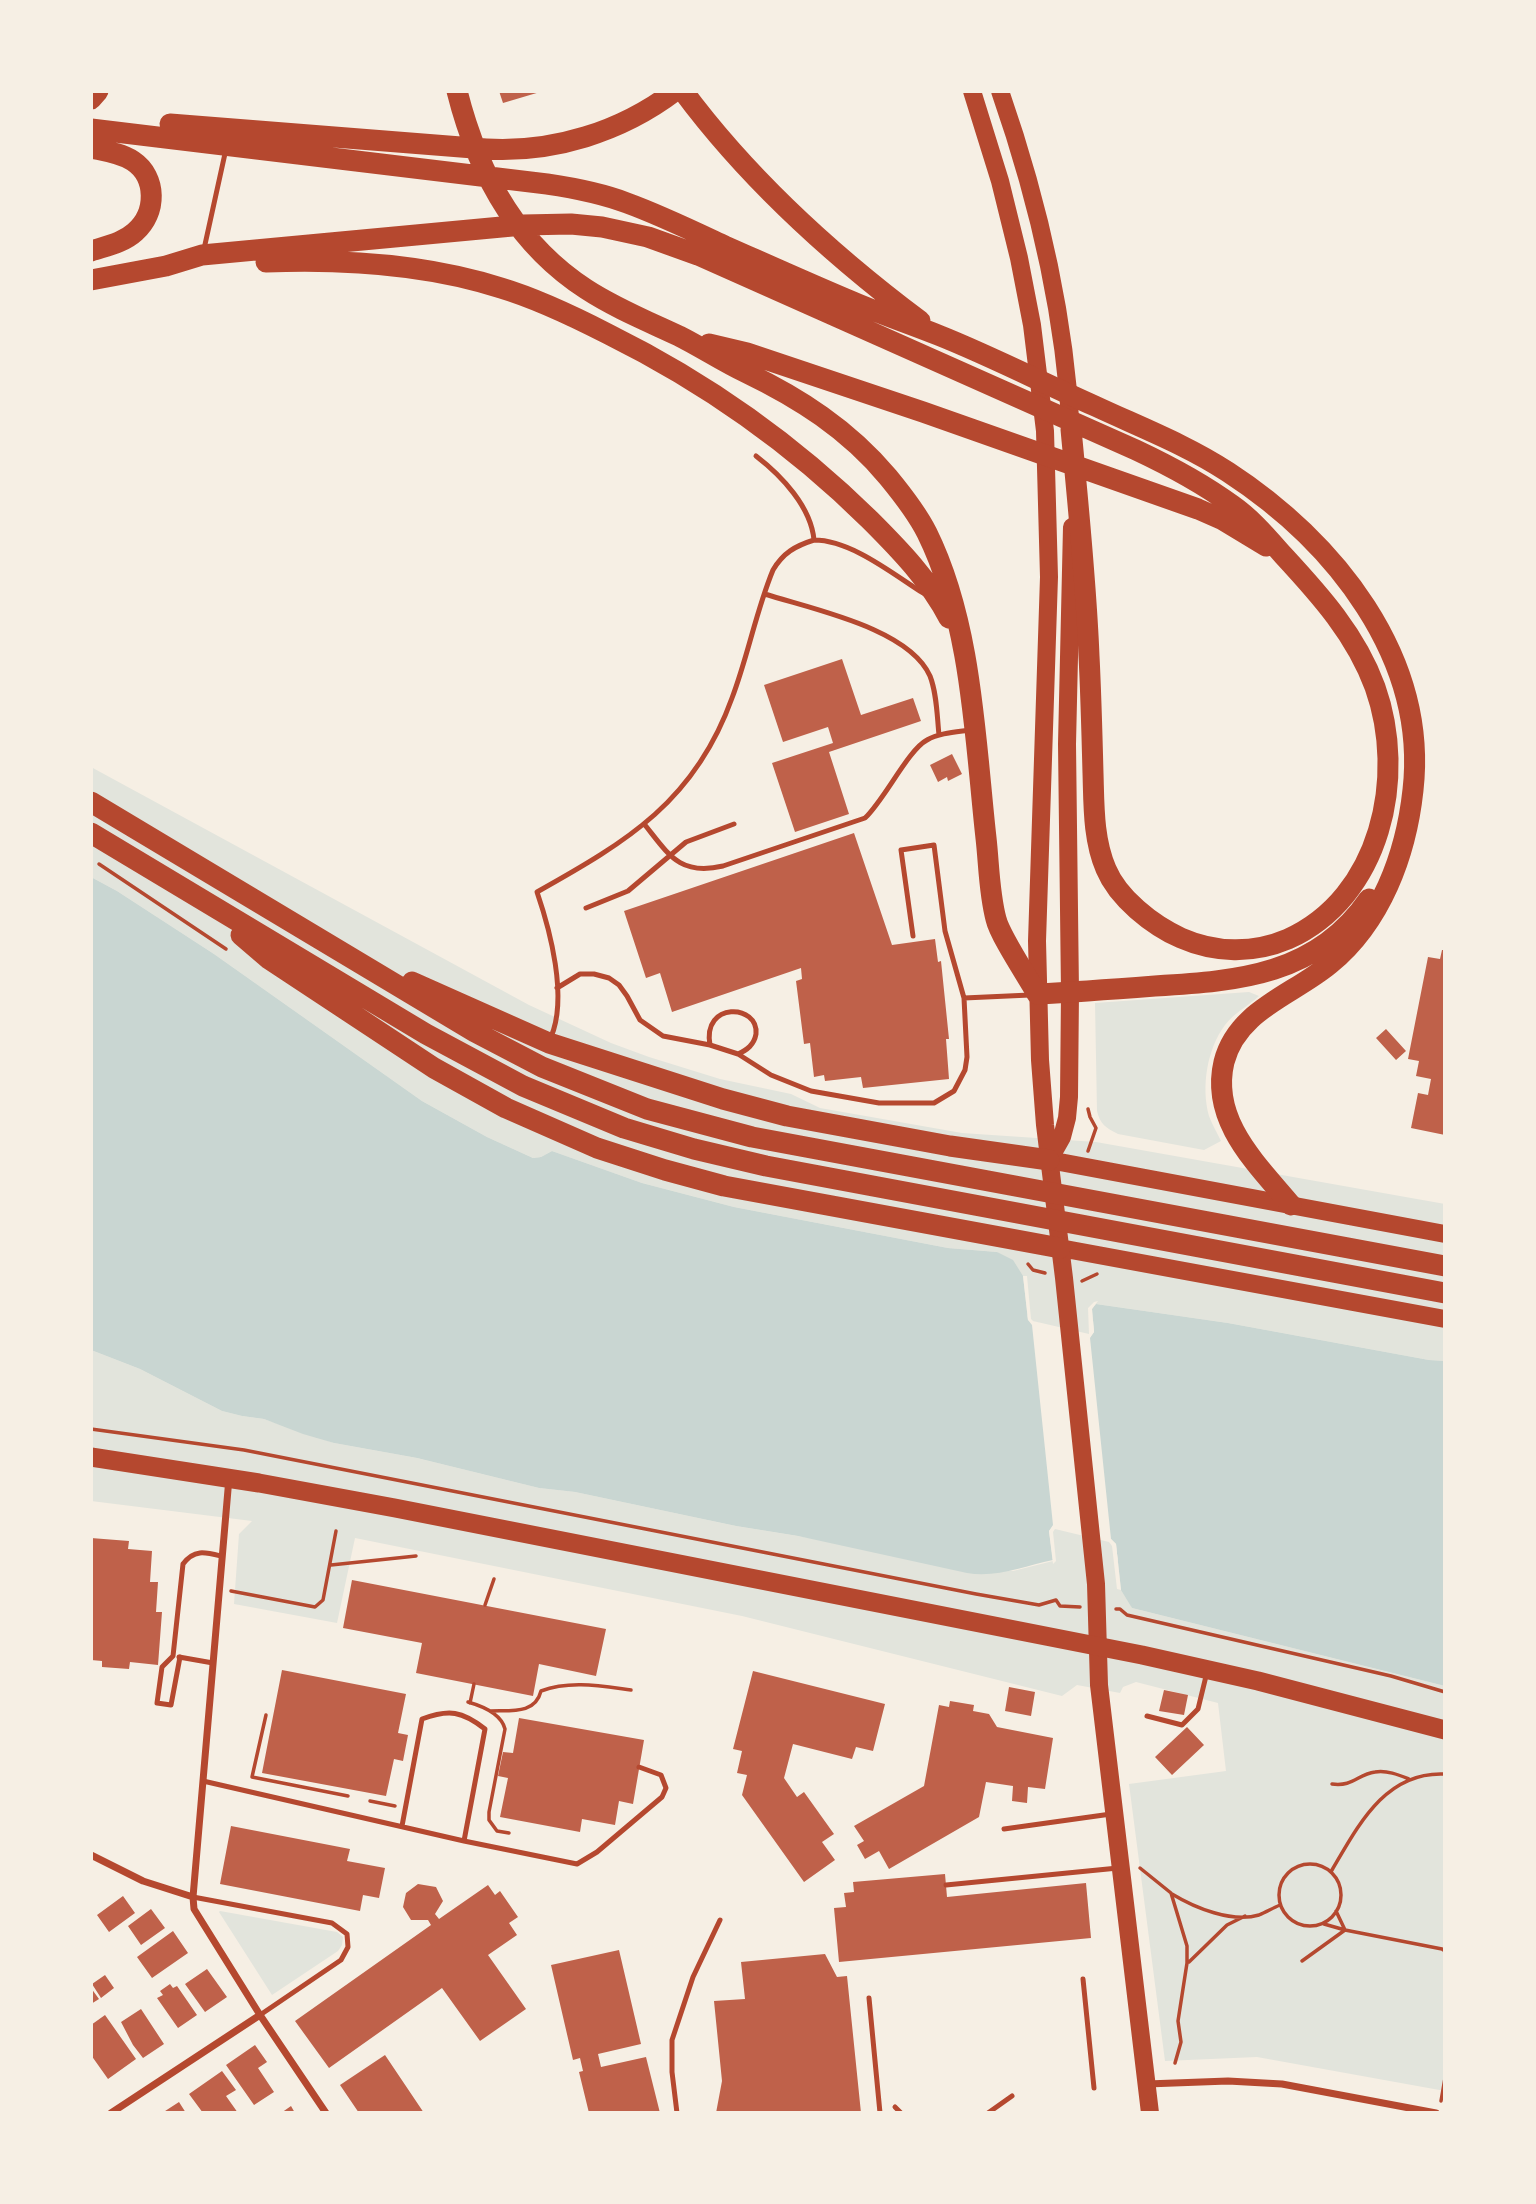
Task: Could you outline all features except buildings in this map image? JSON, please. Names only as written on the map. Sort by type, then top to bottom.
[{"type":"highway","points":[[91,99],[98,91]]},
{"type":"highway","points":[[457,91],[475,152],[493,190],[507,213],[538,250],[585,289],[680,336],[808,405],[847,436],[886,474],[926,530],[950,592],[961,641],[996,921],[1037,995],[1224,981],[1255,976],[1277,968],[1316,949],[1339,933],[1359,913],[1396,860]]},
{"type":"highway","points":[[91,129],[220,139],[502,150],[540,148],[583,138],[644,112],[675,91]]},
{"type":"highway","points":[[684,91],[737,157],[783,205],[894,301],[939,335]]},
{"type":"highway","points":[[91,120],[589,191],[637,207],[795,278],[939,335],[1159,435],[1216,464],[1278,508],[1324,553],[1357,593],[1371,615],[1392,656],[1406,694],[1414,744],[1414,787],[1407,824],[1382,900],[1358,937],[1318,974],[1254,1016],[1237,1033],[1226,1055],[1222,1088],[1227,1118],[1244,1147],[1291,1205]]},
{"type":"highway","points":[[91,148],[129,158],[148,179],[151,200],[149,212],[142,225],[123,240],[91,251]]},
{"type":"highway","points":[[91,280],[166,266],[202,256],[513,225],[586,225],[648,237],[698,255],[1154,458],[1187,476],[1231,504],[1253,522],[1309,582],[1340,621],[1369,673],[1384,724],[1388,757],[1386,793],[1381,821],[1360,875],[1340,902],[1318,922],[1285,940],[1260,948],[1230,950],[1191,942],[1161,926],[1120,891],[1103,861],[1097,834],[1094,795],[1088,629],[1077,546],[1070,429]]},
{"type":"highway","points":[[166,266],[292,261],[391,266],[472,280],[519,293],[559,310],[673,368],[772,434],[845,496],[911,563],[942,604],[961,641]]},
{"type":"highway","points":[[680,336],[760,357],[1198,509],[1230,524],[1286,558]]},
{"type":"highway","points":[[91,802],[475,1032],[542,1067],[613,1097],[683,1120],[752,1137],[1445,1266]]},
{"type":"highway","points":[[91,833],[479,1063],[556,1101],[647,1136],[766,1166],[1445,1293]]},
{"type":"highway","points":[[188,891],[269,959],[356,1018],[472,1090],[558,1132],[632,1160],[724,1186],[1060,1242]]},
{"type":"highway","points":[[345,955],[431,989],[549,1042],[688,1089],[768,1111],[950,1146],[1050,1169]]},
{"type":"highway","points":[[91,1457],[229,1478],[653,1558],[1208,1669],[1445,1730]]},
{"type":"main road","points":[[972,91],[1000,181],[1013,234],[1036,356],[1045,431],[1049,534],[1037,941],[1041,1070],[1096,1584],[1098,1685],[1114,1813],[1129,1866],[1150,2113]]},
{"type":"main road","points":[[1000,91],[1022,156],[1042,239],[1063,355],[1070,429]]},
{"type":"main road","points":[[1050,1169],[1067,1118],[1070,992],[1067,754],[1077,546]]},
{"type":"main road","points":[[1050,1169],[1291,1205],[1445,1234]]},
{"type":"main road","points":[[1060,1242],[1445,1319]]},
{"type":"street","points":[[229,1478],[193,1897],[197,1917],[326,2113]]},
{"type":"street","points":[[91,1855],[143,1881],[193,1897]]},
{"type":"street","points":[[111,2113],[121,2110],[260,2015]]},
{"type":"street","points":[[1146,2084],[1228,2081],[1282,2084],[1436,2113]]},
{"type":"lane","points":[[202,256],[220,139]]},
{"type":"lane","points":[[756,456],[773,471],[804,508],[812,523],[814,540]]},
{"type":"lane","points":[[549,1042],[556,1021],[557,988],[551,939],[537,892],[608,851],[645,825],[682,787],[714,741],[736,688],[773,570],[785,554],[794,547],[814,540],[832,541],[942,604]]},
{"type":"lane","points":[[765,594],[869,628],[892,638],[911,652],[929,676],[939,735]]},
{"type":"lane","points":[[645,825],[669,854],[686,867],[712,869],[855,823],[879,803],[918,745],[939,735],[974,729]]},
{"type":"lane","points":[[586,908],[628,891],[669,854],[691,839],[734,824]]},
{"type":"lane","points":[[557,988],[580,974],[609,978],[619,985],[640,1020],[663,1036],[710,1045],[737,1054],[771,1075],[811,1091],[878,1103],[934,1103],[954,1091],[965,1070],[967,1045],[964,998],[945,931],[934,845],[901,850],[913,936]]},
{"type":"lane","points":[[964,998],[1037,995]]},
{"type":"lane","points":[[710,1045],[708,1035],[711,1024],[721,1014],[745,1014],[753,1021],[756,1031],[754,1042],[747,1050],[737,1054]]},
{"type":"lane","points":[[213,1662],[176,1656],[162,1667],[157,1703],[171,1705],[176,1656],[183,1564],[195,1553],[221,1556]]},
{"type":"lane","points":[[1147,1716],[1182,1725],[1198,1709],[1208,1669]]},
{"type":"lane","points":[[402,1826],[422,1719],[439,1713],[455,1713],[471,1718],[485,1729],[464,1841]]},
{"type":"lane","points":[[203,1782],[578,1864],[597,1852],[662,1797],[666,1788],[660,1775],[639,1767]]},
{"type":"lane","points":[[1004,1829],[1114,1813]]},
{"type":"lane","points":[[946,1885],[1129,1866]]},
{"type":"lane","points":[[193,1897],[332,1923],[347,1934],[348,1947],[341,1960],[260,2015]]},
{"type":"lane","points":[[677,2113],[672,2072],[672,2040],[693,1977],[720,1920]]},
{"type":"lane","points":[[1083,1979],[1094,2088]]},
{"type":"lane","points":[[869,1998],[880,2113]]},
{"type":"lane","points":[[988,2113],[1012,2096]]},
{"type":"lane","points":[[895,2107],[901,2113]]},
{"type":"path","points":[[91,1423],[99,1430]]},
{"type":"path","points":[[91,1429],[244,1450],[976,1594],[1039,1605],[1056,1600],[1060,1606]]},
{"type":"path","points":[[231,1591],[309,1608],[315,1607],[323,1600],[336,1531]]},
{"type":"path","points":[[330,1566],[416,1556]]},
{"type":"path","points":[[485,1605],[494,1579]]},
{"type":"path","points":[[1120,1609],[1127,1615],[1391,1676],[1445,1692]]},
{"type":"path","points":[[470,1703],[474,1684]]},
{"type":"path","points":[[489,1711],[532,1707],[539,1701],[541,1691],[566,1685],[597,1685],[631,1690]]},
{"type":"path","points":[[461,1701],[489,1711],[504,1723],[489,1820],[497,1831],[509,1833]]},
{"type":"path","points":[[266,1715],[252,1777],[348,1796]]},
{"type":"path","points":[[1332,1784],[1348,1784],[1374,1772],[1410,1779]]},
{"type":"path","points":[[1331,1871],[1369,1811],[1394,1786],[1422,1774],[1445,1774]]},
{"type":"path","points":[[370,1801],[396,1806],[400,1803]]},
{"type":"path","points":[[1129,1866],[1195,1908],[1227,1916],[1257,1916],[1280,1905]]},
{"type":"path","points":[[1322,1923],[1336,1911],[1340,1901],[1340,1890],[1331,1871],[1317,1866],[1302,1866],[1292,1870],[1284,1878],[1280,1888],[1280,1905],[1285,1914],[1297,1923],[1307,1926],[1322,1923],[1445,1951]]},
{"type":"path","points":[[1171,1893],[1187,1946],[1178,2021],[1181,2042],[1175,2063]]},
{"type":"path","points":[[1336,1911],[1345,1930]]},
{"type":"path","points":[[1187,1963],[1227,1925],[1246,1916]]},
{"type":"path","points":[[1302,1962],[1345,1930]]},
{"type":"path","points":[[1441,2103],[1445,2078]]},
{"type":"shaded area","points":[[91,767],[529,1005],[611,1043],[649,1057],[720,1079],[791,1094],[820,1108],[962,1133],[1096,1142],[1445,1204],[1445,1361],[1228,1323],[1096,1304],[1090,1338],[1032,1325],[997,1252],[948,1248],[734,1207],[642,1183],[552,1151],[533,1158],[487,1137],[422,1101],[214,954],[91,877]]},
{"type":"shaded area","points":[[91,877],[214,954],[422,1101],[487,1137],[533,1158],[552,1151],[642,1183],[734,1207],[948,1248],[997,1252],[1013,1260],[1023,1276],[1028,1320],[1090,1337],[1094,1332],[1092,1309],[1096,1304],[1228,1323],[1445,1361],[1445,1686],[1132,1608],[1121,1590],[1116,1544],[1111,1539],[1054,1525],[1049,1531],[1053,1560],[1000,1573],[967,1573],[798,1536],[736,1526],[575,1492],[539,1488],[417,1458],[334,1443],[264,1419],[222,1411],[140,1369],[91,1350]]},
{"type":"shaded area","points":[[1249,992],[1259,996],[1225,1025],[1214,1045],[1207,1069],[1209,1116],[1221,1141],[1204,1150],[1118,1134],[1104,1125],[1097,1111],[1095,1003]]},
{"type":"shaded area","points":[[91,1350],[140,1369],[222,1411],[264,1419],[334,1443],[417,1458],[539,1488],[575,1492],[736,1526],[1013,1571],[1053,1561],[1049,1531],[1053,1525],[1111,1539],[1132,1608],[1445,1686],[1445,2091],[1257,2057],[1165,2061],[1129,1784],[1226,1771],[1218,1703],[1136,1682],[1123,1687],[1120,1693],[1077,1685],[1062,1696],[742,1616],[355,1538],[337,1623],[234,1604],[239,1534],[252,1521],[91,1501]]},
{"type":"shaded area","points":[[220,1911],[337,1932],[343,1937],[342,1945],[338,1951],[272,1995]]},
{"type":"pier","points":[[1023,1276],[1027,1276],[1033,1321],[1089,1334],[1088,1308],[1098,1301],[1092,1309],[1094,1332],[1090,1338],[1111,1539],[1116,1544],[1121,1590],[1117,1589],[1112,1546],[1109,1542],[1055,1529],[1056,1561],[1053,1564],[1049,1531],[1053,1525],[1032,1325],[1028,1320]]}]
